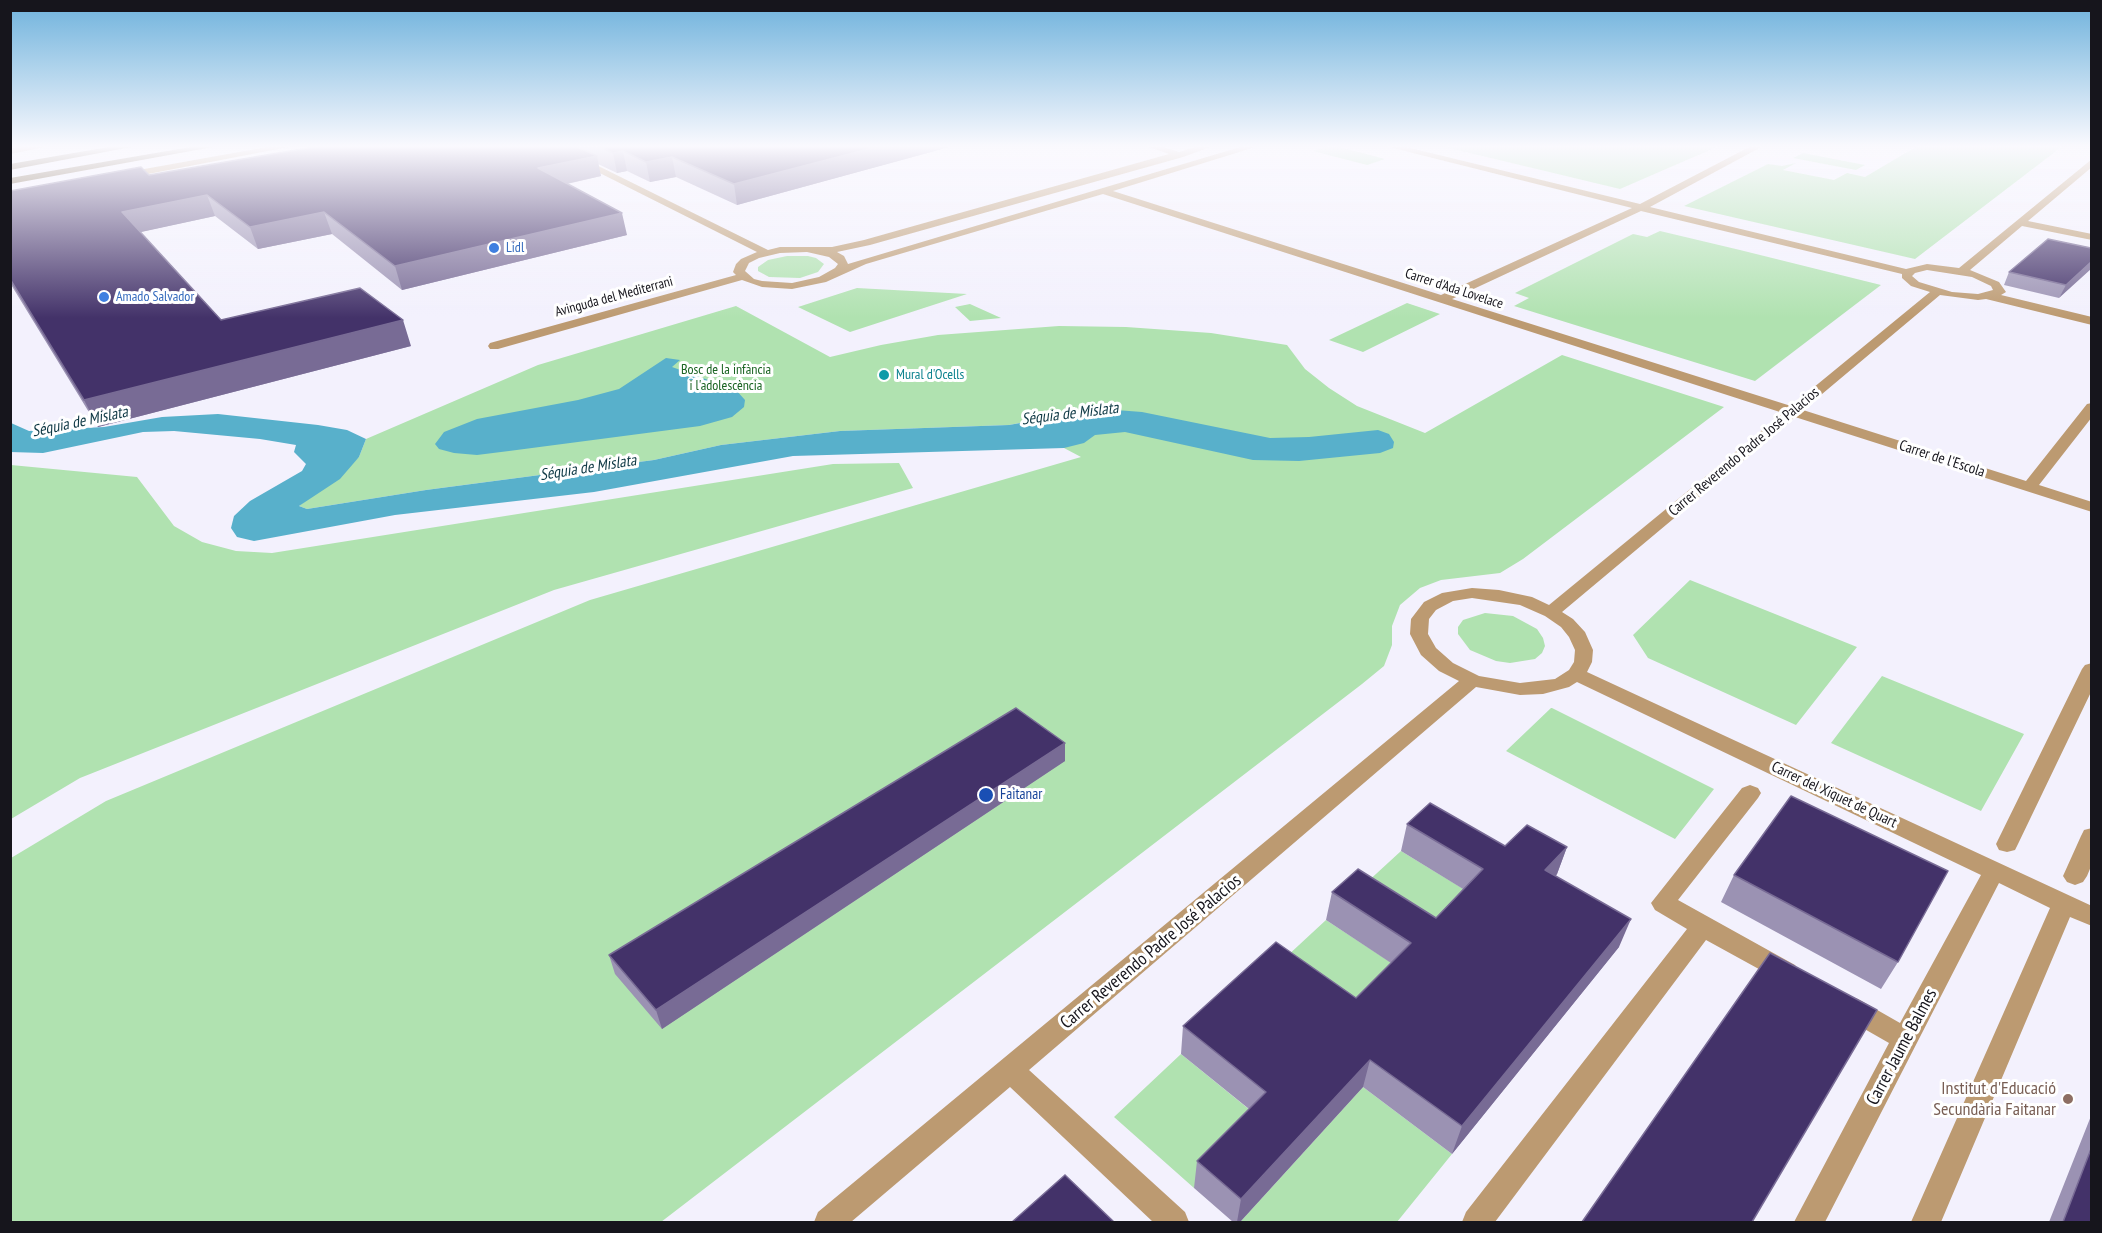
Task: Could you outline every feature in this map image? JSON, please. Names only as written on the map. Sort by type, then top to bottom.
[{"type":"street","points":[[665,203],[767,252]]},
{"type":"street","points":[[1010,203],[866,243],[832,250],[794,249],[767,252],[745,261],[740,266],[739,272],[742,277],[756,283],[776,286],[808,284],[862,262],[1069,203]]},
{"type":"street","name":"Carrer d'Ada Lovelace","points":[[1139,203],[1793,411]]},
{"type":"street","points":[[1612,203],[1906,272],[1927,267],[1962,271],[1995,284],[1995,294]]},
{"type":"street","points":[[1440,300],[1650,203]]},
{"type":"street","points":[[1962,271],[2046,203]]},
{"type":"street","points":[[2020,222],[2091,237]]},
{"type":"street","points":[[819,250],[840,258],[843,264],[840,270],[832,276]]},
{"type":"street","points":[[1906,272],[1909,280],[1915,284],[1937,292],[1965,297],[1995,294],[2091,314]]},
{"type":"street","name":"Avinguda del Mediterrani","points":[[494,346],[742,277]]},
{"type":"street","name":"Carrer Reverendo Padre José Palacios","points":[[1551,612],[1937,292]]},
{"type":"street","points":[[1995,294],[2091,321]]},
{"type":"street","points":[[2029,487],[2091,407]]},
{"type":"street","name":"Carrer de l'Escola","points":[[1793,411],[2091,507]]},
{"type":"street","points":[[1472,593],[1499,594],[1526,601],[1551,612],[1567,623],[1578,636],[1584,650],[1583,662],[1576,674],[1553,686],[1520,690],[1472,680],[1446,667],[1428,651],[1419,634],[1420,619],[1430,606],[1448,597],[1472,593]]},
{"type":"street","points":[[2007,844],[2091,669]]},
{"type":"street","name":"Carrer del Xiquet de Quart","points":[[1576,674],[2091,917]]},
{"type":"street","name":"Carrer Reverendo Padre José Palacios","points":[[829,1222],[1472,680]]},
{"type":"street","points":[[1750,794],[1663,903],[1906,1039]]},
{"type":"street","points":[[2075,876],[2091,836]]},
{"type":"street","name":"Carrer Jaume Balmes","points":[[1809,1222],[1994,871]]},
{"type":"street","points":[[1926,1222],[2064,904]]},
{"type":"street","points":[[1477,1222],[1703,926]]},
{"type":"street","points":[[1010,1070],[1174,1222]]},
{"type":"green space","points":[[1691,203],[1989,203],[1915,259],[1684,206]]},
{"type":"green space","points":[[1660,231],[1881,285],[1755,381],[1514,306],[1529,298],[1515,293],[1633,234],[1647,237]]},
{"type":"green space","points":[[787,256],[808,256],[824,264],[818,272],[800,278],[769,277],[758,271],[758,267],[768,260]]},
{"type":"green space","points":[[857,288],[967,294],[850,332],[798,307]]},
{"type":"green space","points":[[1407,303],[1440,314],[1363,352],[1329,340]]},
{"type":"green space","points":[[970,304],[1001,318],[970,321],[955,307]]},
{"type":"green space","name":"Bosc de la infància i l'adolescència","points":[[736,306],[830,357],[938,335],[1059,326],[1126,327],[1211,333],[1287,345],[1305,369],[1357,406],[1425,433],[1562,355],[1724,407],[1523,559],[1500,573],[1441,580],[1420,588],[1400,605],[1392,626],[1392,645],[1384,666],[661,1222],[11,1222],[11,858],[106,801],[590,600],[1081,457],[1064,448],[1036,418],[1036,420],[1009,425],[840,431],[721,445],[654,460],[426,490],[307,509],[299,506],[359,457],[366,439],[538,365]]},
{"type":"green space","points":[[899,463],[913,488],[554,590],[80,778],[11,819],[11,465],[137,477],[174,526],[202,542],[236,551],[272,553],[833,464]]},
{"type":"green space","points":[[1690,580],[1857,647],[1796,725],[1648,658],[1633,635]]},
{"type":"green space","points":[[1485,613],[1513,616],[1537,629],[1545,646],[1542,653],[1535,659],[1510,663],[1496,661],[1470,650],[1458,634],[1458,627],[1463,620]]},
{"type":"green space","points":[[1882,676],[2024,734],[1981,811],[1831,743]]},
{"type":"green space","points":[[1551,708],[1714,789],[1675,839],[1506,751]]},
{"type":"green space","points":[[1401,851],[1475,896],[1428,945],[1352,896]]},
{"type":"green space","points":[[1326,920],[1404,971],[1350,1026],[1272,970]]},
{"type":"green space","points":[[1181,1054],[1261,1119],[1194,1188],[1114,1117]]},
{"type":"green space","points":[[1363,1087],[1452,1154],[1397,1222],[1240,1222]]},
{"type":"water","points":[[666,358],[680,360],[672,367],[736,390],[745,400],[744,407],[732,417],[700,426],[477,455],[454,453],[439,449],[435,444],[444,432],[477,419],[578,400],[619,389]]},
{"type":"water","name":"Séquia de Mislata","points":[[1116,410],[1142,412],[1270,438],[1309,437],[1378,430],[1389,434],[1394,442],[1393,448],[1380,453],[1299,461],[1253,460],[1125,432],[1095,435],[1084,443],[1064,448],[793,456],[594,492],[395,515],[254,541],[237,537],[231,528],[234,516],[250,501],[302,471],[306,464],[294,452],[296,445],[260,439],[174,431],[143,432],[43,453],[10,452],[11,423],[29,431],[104,427],[162,417],[218,414],[318,425],[347,430],[366,439],[359,457],[340,479],[299,506],[307,509],[426,490],[654,460],[721,445],[840,431],[1009,425],[1070,414]]},
{"type":"building","name":"Amado Salvador","points":[[10,203],[169,203],[122,212],[221,320],[360,288],[403,320],[84,400],[10,279]]},
{"type":"building","name":"Amado Salvador","points":[[217,203],[602,203],[622,213],[395,266],[324,212],[250,227]]},
{"type":"building","points":[[2048,239],[2091,248],[2091,262],[2066,285],[2009,272]]},
{"type":"building","points":[[1016,708],[1065,743],[656,1010],[609,955]]},
{"type":"building","points":[[1791,796],[1948,871],[1898,962],[1734,875]]},
{"type":"building","points":[[1430,803],[1505,846],[1527,825],[1567,847],[1545,870],[1631,919],[1462,1126],[1370,1060],[1241,1199],[1197,1161],[1266,1092],[1183,1026],[1276,942],[1356,998],[1411,943],[1332,892],[1358,869],[1436,918],[1483,869],[1407,824]]},
{"type":"building","points":[[1770,953],[1877,1010],[1752,1222],[1582,1222]]},
{"type":"building","points":[[2091,1149],[2091,1222],[2063,1222]]},
{"type":"building","points":[[1065,1175],[1114,1222],[1012,1222]]},
{"type":"place","name":"Lidl","points":[[494,248]]},
{"type":"place","name":"Amado Salvador","points":[[104,297]]},
{"type":"place","name":"Mural d'Ocells","points":[[884,375]]},
{"type":"place","name":"Faitanar","points":[[986,795]]},
{"type":"place","name":"Institut d'Educació Secundària Faitanar","points":[[2068,1099]]}]
